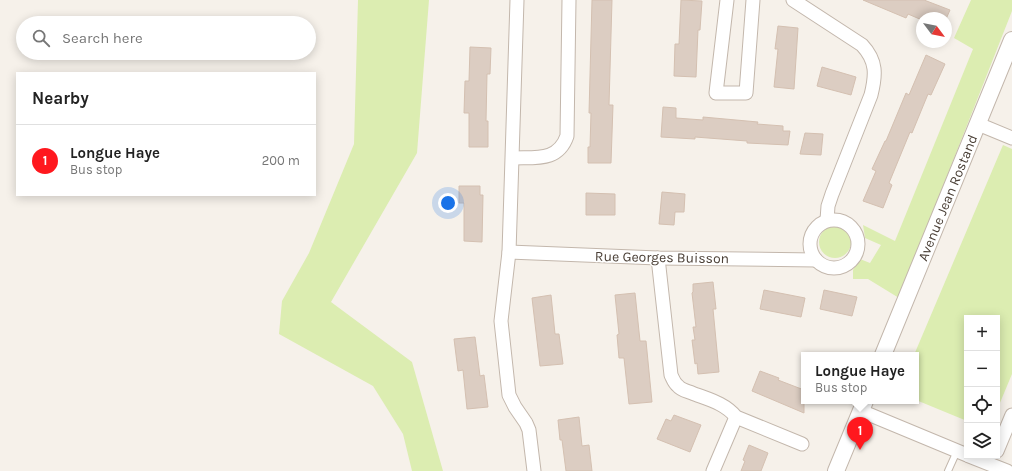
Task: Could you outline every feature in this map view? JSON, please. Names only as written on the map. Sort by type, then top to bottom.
[{"type":"street","points":[[517,0],[509,252],[501,321],[509,395],[529,430],[534,471]]},
{"type":"street","points":[[513,158],[548,157],[558,151],[567,136],[569,0]]},
{"type":"street","points":[[727,0],[716,93],[746,94],[753,0]]},
{"type":"street","points":[[793,0],[856,39],[868,52],[874,66],[873,84],[870,95],[828,206],[827,220],[819,225],[811,237],[810,247],[816,260]]},
{"type":"street","name":"Avenue Jean Rostand","points":[[884,352],[1012,40]]},
{"type":"street","points":[[978,124],[1012,138]]},
{"type":"street","name":"Rue Georges Buisson","points":[[509,252],[658,258],[816,260],[828,268],[846,266],[858,252],[858,238],[852,227],[840,220],[827,220]]},
{"type":"street","points":[[658,258],[674,382],[678,387],[684,390],[722,405],[736,417],[802,444]]},
{"type":"street","points":[[836,471],[863,406],[964,454]]},
{"type":"street","points":[[1000,444],[1012,415]]},
{"type":"street","points":[[713,471],[736,417]]},
{"type":"street","points":[[978,459],[1007,471]]},
{"type":"lane","points":[[948,471],[964,454]]},
{"type":"green space","points":[[358,0],[429,0],[417,153],[331,302],[412,362],[443,471],[412,471],[403,434],[373,386],[279,334],[282,301],[309,253],[354,144]]},
{"type":"green space","points":[[971,0],[1012,0],[1012,11],[899,298],[868,279],[853,279],[853,270],[860,259],[870,263],[881,245],[865,238],[863,225],[895,241],[973,49],[954,38]]},
{"type":"green space","points":[[1003,145],[1012,149],[1012,374],[1000,403],[1000,315],[964,315],[964,420],[919,401],[919,352],[915,352]]},
{"type":"green space","points":[[832,226],[838,226],[848,233],[851,242],[850,248],[844,255],[838,258],[832,258],[822,251],[819,245],[819,239],[826,229]]},
{"type":"building","points":[[592,0],[612,0],[609,105],[613,105],[611,163],[588,163],[591,113],[589,113]]},
{"type":"building","points":[[681,0],[702,1],[700,30],[698,30],[696,77],[674,76],[675,44],[679,44]]},
{"type":"building","points":[[863,0],[924,0],[950,10],[949,12],[916,12],[916,17],[908,14],[906,18]]},
{"type":"building","points":[[778,26],[798,28],[794,89],[774,87],[778,49],[775,49]]},
{"type":"building","points":[[470,47],[491,48],[490,74],[487,74],[486,121],[488,121],[488,147],[469,147],[469,113],[464,113],[465,81],[469,81]]},
{"type":"building","points":[[926,55],[945,64],[931,95],[928,94],[912,133],[910,132],[889,183],[892,185],[883,208],[863,201],[876,171],[872,169],[886,141],[906,93],[909,95]]},
{"type":"building","points":[[822,67],[856,77],[851,95],[817,86]]},
{"type":"building","points":[[663,107],[676,108],[676,118],[703,120],[703,117],[783,126],[783,131],[790,131],[788,145],[747,143],[747,141],[695,137],[695,139],[661,137]]},
{"type":"building","points":[[805,133],[823,134],[821,155],[800,154]]},
{"type":"building","points":[[459,186],[480,186],[480,195],[483,195],[482,242],[464,241],[464,203],[459,203]]},
{"type":"building","points":[[662,192],[685,194],[684,212],[675,212],[674,225],[659,224]]},
{"type":"building","points":[[586,193],[615,194],[615,215],[586,215]]},
{"type":"building","points":[[713,282],[716,309],[713,309],[719,372],[698,374],[697,363],[695,364],[692,340],[695,340],[693,327],[696,327],[692,293],[693,284]]},
{"type":"building","points":[[764,290],[805,298],[801,317],[760,309]]},
{"type":"building","points":[[824,290],[857,297],[852,316],[820,309]]},
{"type":"building","points":[[635,293],[640,341],[646,341],[652,402],[629,404],[624,358],[619,358],[617,335],[619,334],[615,295]]},
{"type":"building","points":[[551,295],[555,334],[559,334],[563,364],[540,366],[532,298]]},
{"type":"building","points":[[475,337],[480,376],[484,375],[488,407],[467,409],[463,370],[458,371],[454,339]]},
{"type":"building","points":[[760,371],[779,378],[778,380],[801,389],[801,404],[804,404],[804,413],[752,391]]},
{"type":"building","points":[[674,415],[701,425],[690,452],[657,439],[666,419],[671,421]]},
{"type":"building","points":[[579,417],[582,446],[589,445],[592,471],[566,471],[558,420]]},
{"type":"building","points":[[749,445],[768,453],[761,471],[741,471],[745,461],[743,460]]},
{"type":"place","name":"Longue Haye","points":[[860,450]]}]
